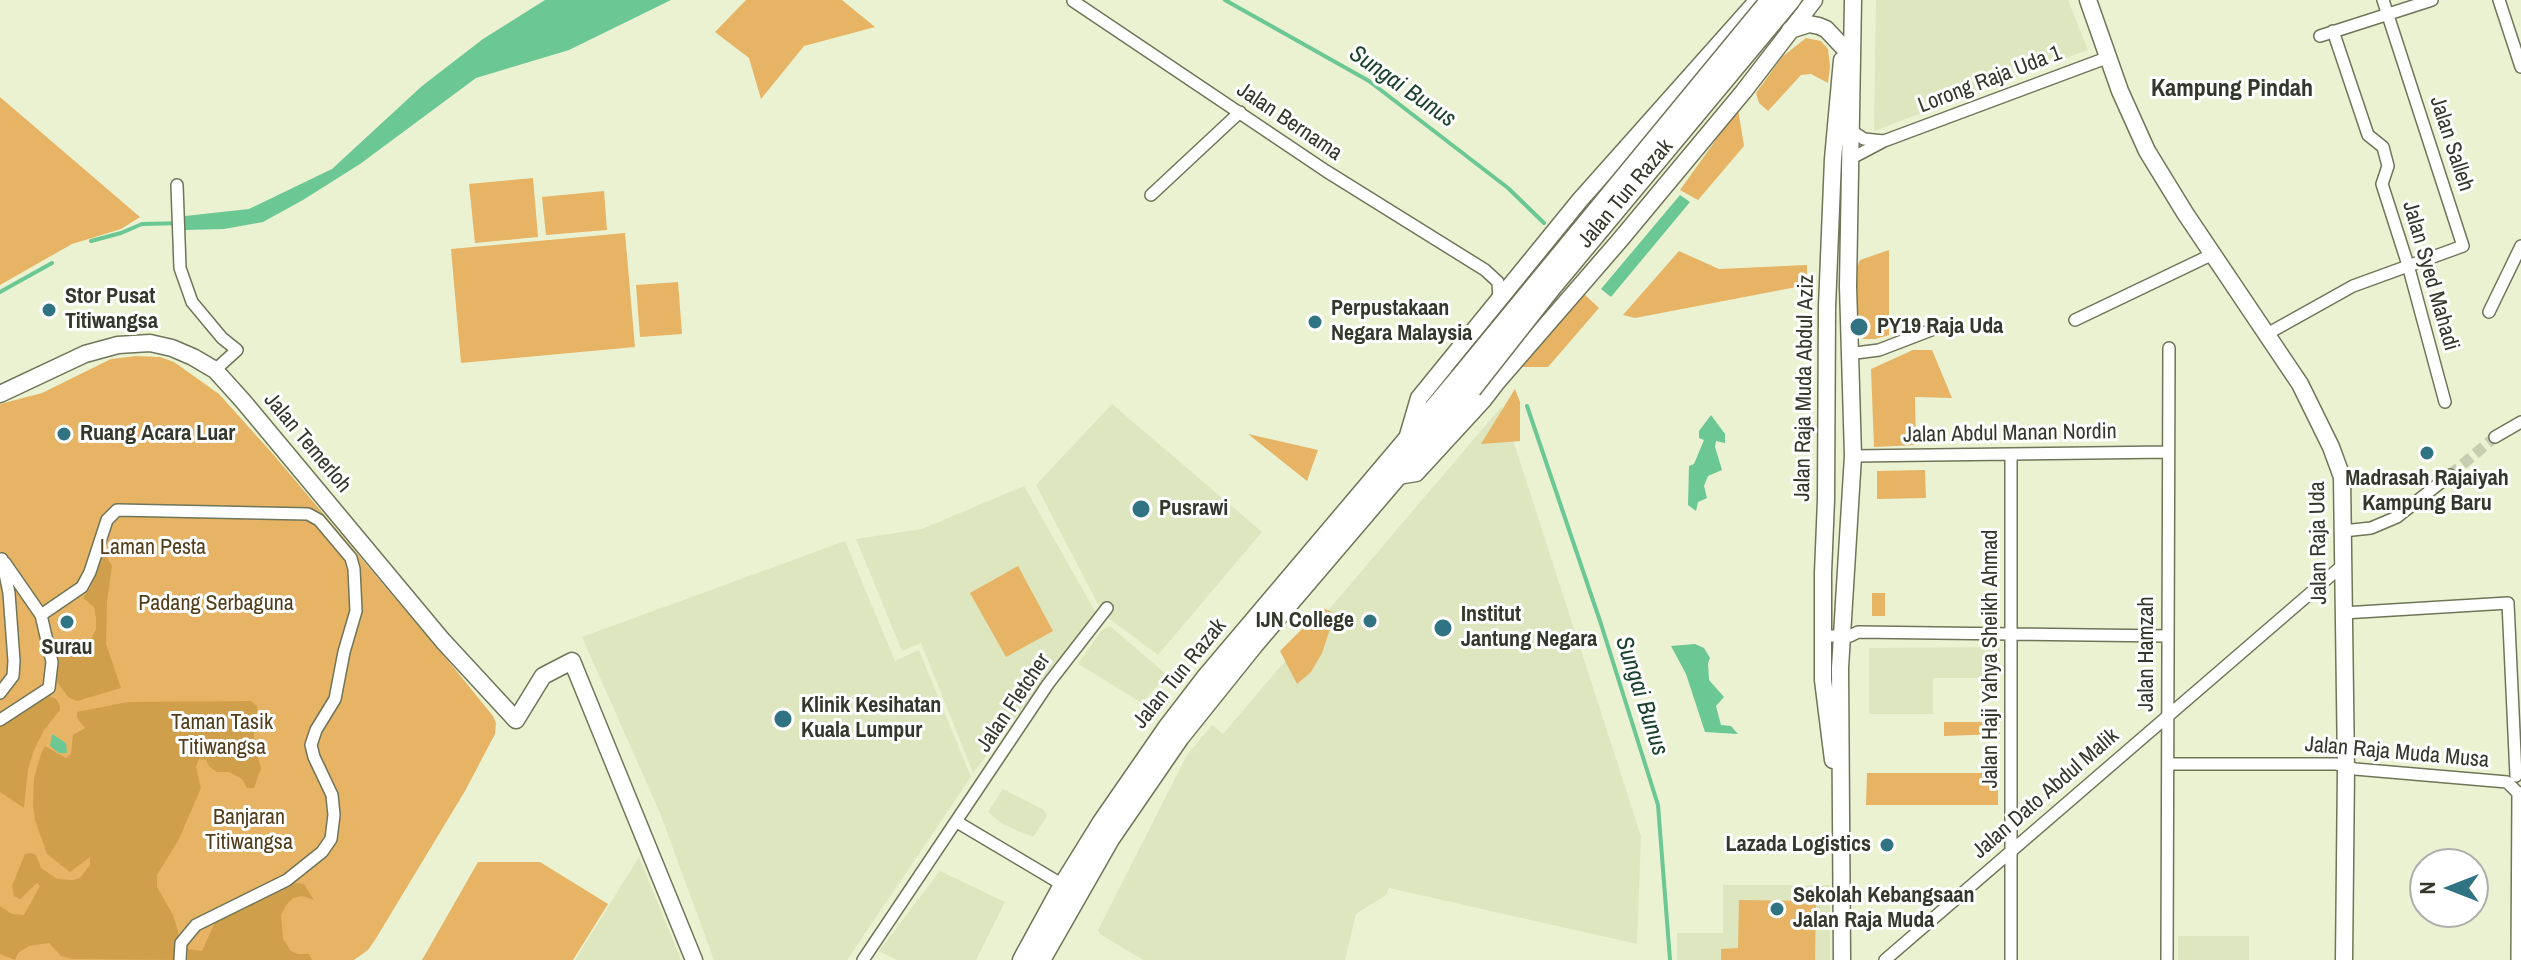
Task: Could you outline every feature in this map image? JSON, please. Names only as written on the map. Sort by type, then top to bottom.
[{"type":"main road","name":"Jalan Tun Razak","points":[[1407,440],[1419,398],[1580,200],[1758,0]]},
{"type":"main road","name":"Jalan Tun Razak","points":[[1041,960],[1110,839],[1180,737],[1398,476],[1466,383],[1770,0]]},
{"type":"main road","name":"Jalan Tun Razak","points":[[1022,960],[1063,885],[1126,785],[1175,717],[1407,440],[1466,383],[1553,286],[1791,0]]},
{"type":"main road","name":"Jalan Tun Razak","points":[[1398,476],[1416,473],[1484,399],[1728,109],[1814,0]]},
{"type":"main road","name":"Jalan Raja Muda Abdul Aziz","points":[[1841,0],[1843,47],[1833,159],[1827,307],[1823,630],[1824,704],[1833,761],[1842,774]]},
{"type":"main road","name":"Jalan Raja Muda Abdul Aziz","points":[[1842,960],[1840,711],[1847,631],[1853,456],[1848,354],[1853,0]]},
{"type":"main road","name":"Jalan Raja Uda","points":[[2088,0],[2120,91],[2147,151],[2300,384],[2342,477],[2346,768],[2344,960]]},
{"type":"main road","points":[[1789,30],[1809,24],[1819,26],[1843,47]]},
{"type":"main road","points":[[1700,68],[1722,64],[1731,69],[1737,79],[1728,109]]},
{"type":"main road","points":[[1833,159],[1850,159]]},
{"type":"main road","name":"Jalan Temerloh","points":[[0,394],[85,354],[118,345],[150,343],[172,348],[215,370],[443,641],[516,720],[543,676],[572,661],[694,960]]},
{"type":"street","name":"Jalan Salleh","points":[[2383,0],[2463,246],[2408,265]]},
{"type":"street","points":[[2320,36],[2432,0]]},
{"type":"street","points":[[2499,0],[2521,67]]},
{"type":"street","name":"Jalan Bernama","points":[[1073,1],[1326,171],[1485,270],[1520,277]]},
{"type":"street","name":"Jalan Syed Mahadi","points":[[2333,31],[2368,135],[2383,147],[2388,166],[2382,184],[2408,265],[2445,402]]},
{"type":"street","name":"Lorong Raja Uda 1","points":[[1850,159],[1884,141],[2109,57]]},
{"type":"street","points":[[1151,195],[1240,112]]},
{"type":"street","points":[[1850,130],[1864,139],[1884,141]]},
{"type":"street","points":[[177,185],[180,268],[192,302],[222,338],[237,350],[215,370]]},
{"type":"street","points":[[2489,312],[2521,246]]},
{"type":"street","points":[[2075,320],[2213,254]]},
{"type":"street","points":[[2267,334],[2353,286],[2408,265]]},
{"type":"street","points":[[1485,270],[1498,282],[1499,303]]},
{"type":"street","points":[[1848,354],[1879,350],[1939,327]]},
{"type":"street","name":"Jalan Hamzah","points":[[2167,960],[2169,348]]},
{"type":"street","points":[[2495,437],[2521,422]]},
{"type":"street","name":"Jalan Abdul Manan Nordin","points":[[1853,456],[2168,452]]},
{"type":"street","name":"Jalan Haji Yahya Sheikh Ahmad","points":[[2011,454],[2011,960]]},
{"type":"street","points":[[2343,531],[2371,528],[2397,517],[2450,475]]},
{"type":"street","points":[[41,615],[82,587],[107,520],[117,510],[308,514],[319,520],[353,563],[356,611],[335,699],[316,730],[311,745],[332,795],[334,815],[331,839],[322,852],[287,880],[196,925],[181,943],[180,960]]},
{"type":"street","points":[[0,720],[45,692],[50,684],[52,662],[41,615],[1,558]]},
{"type":"street","points":[[0,693],[13,676],[14,661],[9,593],[1,558]]},
{"type":"street","name":"Jalan Dato Abdul Malik","points":[[1885,960],[2343,565]]},
{"type":"street","points":[[2343,613],[2508,603],[2515,777]]},
{"type":"street","name":"Jalan Fletcher","points":[[863,960],[1048,684],[1107,608]]},
{"type":"street","points":[[1823,630],[2167,636]]},
{"type":"street","name":"Jalan Raja Muda Musa","points":[[2168,764],[2336,764],[2346,768],[2515,777],[2519,794]]},
{"type":"street","points":[[2517,960],[2519,794]]},
{"type":"street","points":[[957,822],[1063,885]]},
{"type":"shaded area","points":[[545,0],[671,0],[569,50],[476,78],[360,164],[263,222],[224,229],[185,230],[185,216],[249,209],[332,169],[422,86],[483,39]]},
{"type":"shaded area","points":[[1876,0],[2068,0],[2088,50],[1874,131]]},
{"type":"shaded area","points":[[1680,195],[1690,202],[1611,297],[1601,289]]},
{"type":"shaded area","name":"Pusrawi","points":[[1112,404],[1262,532],[1158,655],[1103,614],[1036,485]]},
{"type":"shaded area","name":"Institut Jantung Negara","points":[[1502,406],[1641,836],[1637,944],[1389,888],[1386,895],[1356,914],[1345,960],[1143,960],[1100,934],[1098,930],[1187,755],[1212,725],[1223,734]]},
{"type":"shaded area","points":[[1711,415],[1725,434],[1725,443],[1716,441],[1715,447],[1722,470],[1708,476],[1704,486],[1707,498],[1698,502],[1696,511],[1688,505],[1689,466],[1694,464],[1704,440],[1699,438],[1699,431]]},
{"type":"shaded area","points":[[1024,486],[1096,613],[973,773],[921,643],[902,651],[856,539],[922,529]]},
{"type":"shaded area","name":"Klinik Kesihatan Kuala Lumpur","points":[[845,541],[895,661],[919,650],[971,777],[847,960],[714,960],[660,813],[582,637]]},
{"type":"shaded area","points":[[1110,626],[1167,675],[1142,703],[1078,664],[1102,630]]},
{"type":"shaded area","points":[[1695,644],[1704,648],[1710,658],[1709,680],[1724,697],[1716,706],[1721,725],[1731,726],[1738,734],[1705,732],[1686,674],[1671,646]]},
{"type":"shaded area","points":[[2000,647],[2000,678],[1933,678],[1933,714],[1869,714],[1869,648]]},
{"type":"shaded area","points":[[52,734],[66,743],[67,753],[59,753],[50,746]]},
{"type":"shaded area","points":[[1003,789],[1044,810],[1047,816],[1033,837],[1002,824],[988,812]]},
{"type":"shaded area","points":[[639,857],[681,960],[575,960]]},
{"type":"shaded area","points":[[940,871],[1005,902],[976,960],[897,960],[879,951]]},
{"type":"shaded area","name":"Sekolah Kebangsaan Jalan Raja Muda","points":[[1723,885],[1830,885],[1830,960],[1677,960],[1677,933],[1723,933]]},
{"type":"shaded area","points":[[2178,936],[2249,936],[2249,960],[2178,960]]},
{"type":"green space","points":[[746,0],[842,0],[875,27],[804,46],[761,99],[749,58],[715,32]]},
{"type":"green space","points":[[1806,38],[1821,41],[1828,49],[1828,83],[1811,74],[1801,75],[1768,111],[1759,103],[1756,93],[1782,57]]},
{"type":"green space","points":[[0,97],[140,217],[121,229],[72,244],[0,285]]},
{"type":"green space","points":[[1738,109],[1744,146],[1698,200],[1680,190]]},
{"type":"green space","points":[[533,178],[538,237],[475,243],[469,184]]},
{"type":"green space","points":[[604,191],[607,230],[546,235],[542,197]]},
{"type":"green space","points":[[625,233],[635,347],[461,363],[451,249]]},
{"type":"green space","points":[[1889,250],[1889,335],[1863,339],[1856,333],[1856,271],[1860,260]]},
{"type":"green space","points":[[1679,251],[1719,269],[1807,265],[1807,285],[1635,318],[1623,315]]},
{"type":"green space","points":[[678,282],[682,334],[640,337],[636,285]]},
{"type":"green space","points":[[1583,293],[1599,308],[1548,367],[1518,367]]},
{"type":"green space","points":[[1913,350],[1932,350],[1952,398],[1915,397],[1916,445],[1874,447],[1871,369]]},
{"type":"green space","name":"Taman Tasik Titiwangsa","points":[[160,357],[174,362],[219,394],[454,668],[496,723],[495,734],[465,791],[375,940],[368,950],[354,960],[0,960],[0,404],[42,393],[111,359]]},
{"type":"green space","points":[[1515,389],[1520,402],[1520,441],[1481,444]]},
{"type":"green space","points":[[1248,434],[1318,450],[1307,481]]},
{"type":"green space","points":[[1925,470],[1926,498],[1877,499],[1877,471]]},
{"type":"green space","points":[[104,552],[112,566],[106,644],[121,688],[77,701],[68,697],[57,682],[57,648],[88,646],[96,629],[96,618],[94,607],[83,598]]},
{"type":"green space","points":[[1018,566],[1053,631],[1006,657],[970,593]]},
{"type":"green space","points":[[1872,593],[1885,593],[1885,616],[1872,616]]},
{"type":"green space","points":[[1323,608],[1332,612],[1333,620],[1322,653],[1311,672],[1297,684],[1280,651]]},
{"type":"green space","points":[[46,695],[56,699],[60,710],[44,730],[34,750],[28,769],[24,808],[0,792],[0,723]]},
{"type":"green space","points":[[251,701],[257,706],[254,744],[261,768],[254,788],[247,788],[242,779],[229,772],[217,772],[206,760],[199,759],[196,767],[201,788],[179,839],[157,875],[157,887],[178,931],[177,960],[72,959],[61,956],[49,943],[29,946],[18,953],[15,960],[0,954],[0,906],[12,914],[24,915],[40,886],[37,883],[20,899],[14,896],[12,886],[25,854],[36,855],[41,868],[57,879],[80,878],[90,865],[90,857],[70,872],[47,854],[33,805],[34,778],[41,754],[45,746],[66,758],[71,754],[73,735],[85,728],[77,718],[77,712],[128,702]]},
{"type":"green space","points":[[1944,722],[1999,722],[2000,734],[1944,736]]},
{"type":"green space","points":[[1867,773],[1998,773],[1998,805],[1866,805]]},
{"type":"green space","points":[[478,862],[540,862],[608,904],[573,960],[422,960]]},
{"type":"green space","points":[[296,883],[304,884],[314,900],[302,896],[293,898],[287,904],[281,915],[283,939],[291,951],[309,954],[312,960],[187,960],[188,949],[202,951],[216,920]]},
{"type":"green space","points":[[1739,900],[1816,901],[1815,960],[1721,960],[1721,949],[1738,948]]},
{"type":"waterway","name":"Sungai Bunus","points":[[1225,0],[1369,81],[1508,188],[1544,223]]},
{"type":"waterway","points":[[91,241],[142,224],[185,223]]},
{"type":"waterway","points":[[0,292],[52,263]]},
{"type":"waterway","name":"Sungai Bunus","points":[[1527,406],[1658,805],[1670,960]]},
{"type":"tunnel","points":[[2450,475],[2495,437]]},
{"type":"place","name":"Stor Pusat Titiwangsa","points":[[49,310]]},
{"type":"place","name":"Perpustakaan Negara Malaysia","points":[[1315,322]]},
{"type":"place","name":"PY19 Raja Uda","points":[[1859,327]]},
{"type":"place","name":"Ruang Acara Luar","points":[[64,434]]},
{"type":"place","name":"Madrasah Rajaiyah Kampung Baru","points":[[2427,453]]},
{"type":"place","name":"Pusrawi","points":[[1141,509]]},
{"type":"place","name":"IJN College","points":[[1370,621]]},
{"type":"place","name":"Surau","points":[[67,622]]},
{"type":"place","name":"Institut Jantung Negara","points":[[1443,628]]},
{"type":"place","name":"Klinik Kesihatan Kuala Lumpur","points":[[783,719]]},
{"type":"place","name":"Lazada Logistics","points":[[1887,845]]},
{"type":"place","name":"Sekolah Kebangsaan Jalan Raja Muda","points":[[1777,909]]},
{"type":"district","name":"Kampung Pindah","points":[[2232,90]]},
{"type":"park label","name":"Laman Pesta","points":[[153,548]]},
{"type":"park label","name":"Padang Serbaguna","points":[[216,604]]},
{"type":"park label","name":"Banjaran Titiwangsa","points":[[249,830]]}]
